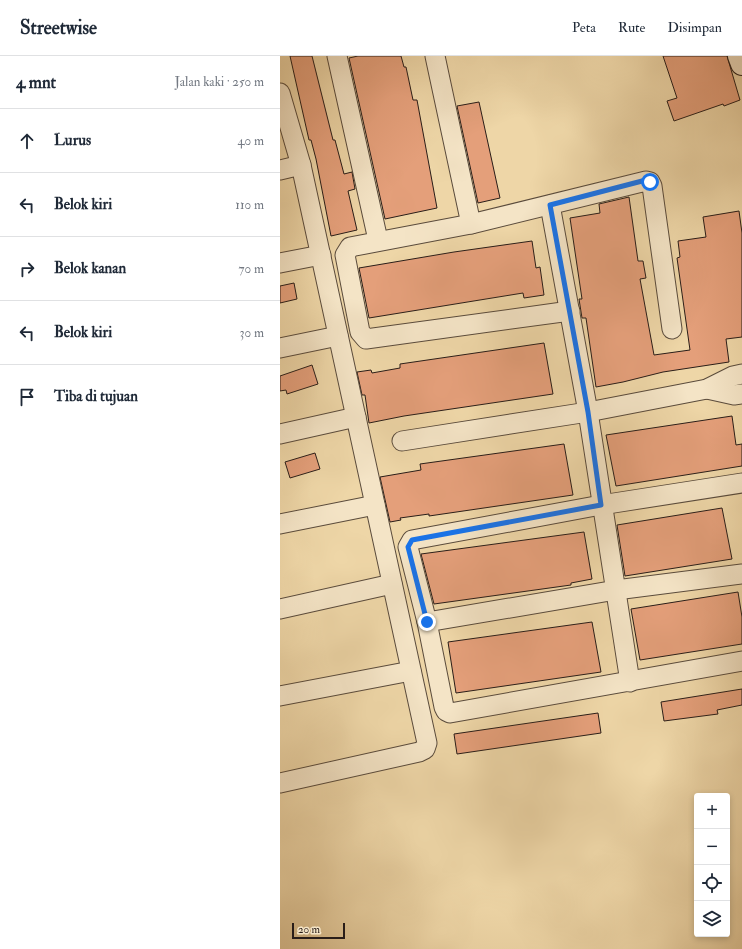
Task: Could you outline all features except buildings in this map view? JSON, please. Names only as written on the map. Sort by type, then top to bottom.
[{"type":"street","points":[[337,56],[378,240]]},
{"type":"street","points":[[435,56],[471,224]]},
{"type":"street","points":[[739,56],[742,64]]},
{"type":"street","points":[[280,94],[301,165],[427,743],[425,749],[419,752],[280,783]]},
{"type":"street","points":[[280,170],[301,165]]},
{"type":"street","points":[[570,311],[366,339],[360,332],[345,255],[350,247],[378,240],[471,224],[646,180],[650,182],[652,186],[672,330]]},
{"type":"street","points":[[550,205],[588,412],[601,505],[630,682]]},
{"type":"street","points":[[280,263],[321,255]]},
{"type":"street","points":[[280,348],[338,336]]},
{"type":"street","points":[[402,441],[588,412],[707,389],[733,376],[742,374]]},
{"type":"street","points":[[707,389],[734,395],[742,394]]},
{"type":"street","points":[[280,434],[356,417]]},
{"type":"street","points":[[742,483],[601,505],[412,540],[408,547],[427,622],[444,707],[446,711],[450,713],[742,661]]},
{"type":"street","points":[[280,524],[375,505]]},
{"type":"street","points":[[427,622],[616,590],[742,574]]},
{"type":"street","points":[[280,609],[392,584]]},
{"type":"street","points":[[280,696],[411,671]]},
{"type":"route","points":[[427,622],[408,547],[408,544],[412,540],[601,505],[588,412],[550,205],[646,180],[650,182]]}]
